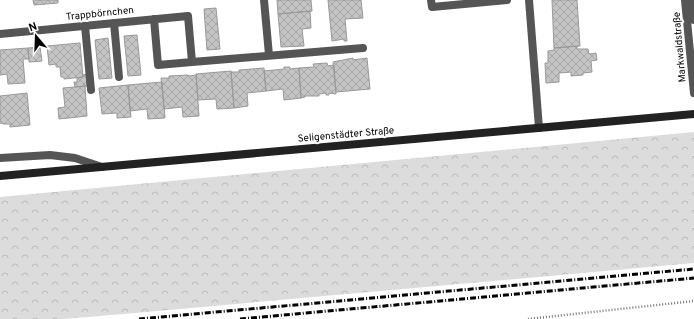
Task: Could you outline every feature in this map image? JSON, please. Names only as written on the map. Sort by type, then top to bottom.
[{"type":"street","points":[[431,0],[432,6],[506,0]]},
{"type":"street","points":[[529,0],[539,128]]},
{"type":"street","name":"Markwaldstraße","points":[[685,0],[694,93]]},
{"type":"street","points":[[690,0],[694,20]]},
{"type":"street","points":[[264,2],[269,55]]},
{"type":"street","name":"Trappbörnchen","points":[[0,34],[188,16],[192,62]]},
{"type":"street","points":[[154,19],[158,65],[363,48]]},
{"type":"street","points":[[114,23],[119,77]]},
{"type":"street","points":[[85,26],[91,90]]},
{"type":"street","name":"Seligenstädter Straße","points":[[0,176],[694,114]]},
{"type":"street","points":[[0,158],[50,155],[75,158],[102,166]]},
{"type":"path","points":[[528,319],[694,301]]},
{"type":"green space","points":[[694,132],[694,263],[64,319],[0,319],[0,197]]},
{"type":"building","points":[[33,0],[58,0],[58,3],[34,5]]},
{"type":"building","points":[[277,0],[311,0],[312,11],[278,14]]},
{"type":"building","points":[[328,0],[361,0],[363,18],[345,19],[347,41],[344,41],[344,39],[332,41]]},
{"type":"building","points":[[552,0],[577,0],[580,46],[554,48]]},
{"type":"building","points":[[216,8],[220,49],[207,50],[204,9]]},
{"type":"building","points":[[310,11],[311,28],[302,29],[304,46],[281,47],[278,14]]},
{"type":"building","points":[[137,35],[141,75],[128,76],[124,36]]},
{"type":"building","points":[[108,38],[112,78],[99,79],[95,40]]},
{"type":"building","points":[[80,43],[83,77],[64,79],[64,77],[61,77],[60,67],[56,67],[56,64],[49,65],[47,46]]},
{"type":"building","points":[[577,46],[577,49],[588,49],[589,54],[596,53],[597,60],[591,61],[592,72],[583,73],[583,75],[571,76],[571,72],[559,73],[559,82],[546,83],[545,63],[548,63],[548,51],[554,50],[554,48]]},
{"type":"building","points":[[40,47],[42,61],[29,62],[28,48]]},
{"type":"building","points":[[28,48],[29,59],[23,59],[25,83],[8,84],[7,74],[0,75],[0,50]]},
{"type":"building","points":[[353,58],[353,60],[367,58],[370,89],[336,92],[333,62]]},
{"type":"building","points":[[327,63],[328,66],[334,65],[336,94],[329,93],[329,95],[326,95],[326,93],[319,94],[319,96],[305,96],[301,98],[299,68],[314,67],[313,64]]},
{"type":"building","points":[[284,67],[290,67],[290,69],[299,68],[301,98],[284,100],[283,89],[266,91],[264,71],[284,69]]},
{"type":"building","points":[[264,68],[266,91],[247,93],[248,106],[234,108],[231,72]]},
{"type":"building","points":[[231,71],[234,108],[217,109],[216,99],[198,100],[196,74]]},
{"type":"building","points":[[86,74],[87,86],[75,87],[74,82],[77,82],[77,78],[83,77],[83,75]]},
{"type":"building","points":[[196,75],[199,116],[183,117],[182,107],[164,109],[161,78]]},
{"type":"building","points":[[162,82],[165,118],[148,119],[147,109],[130,111],[128,85]]},
{"type":"building","points":[[128,85],[131,117],[117,118],[117,113],[102,114],[99,88]]},
{"type":"building","points":[[85,86],[87,116],[59,119],[58,108],[65,107],[63,88]]},
{"type":"building","points":[[27,93],[30,125],[10,127],[10,124],[0,123],[0,96]]},
{"type":"railway","points":[[139,319],[694,269]]},
{"type":"railway","points":[[240,319],[694,278]]}]
